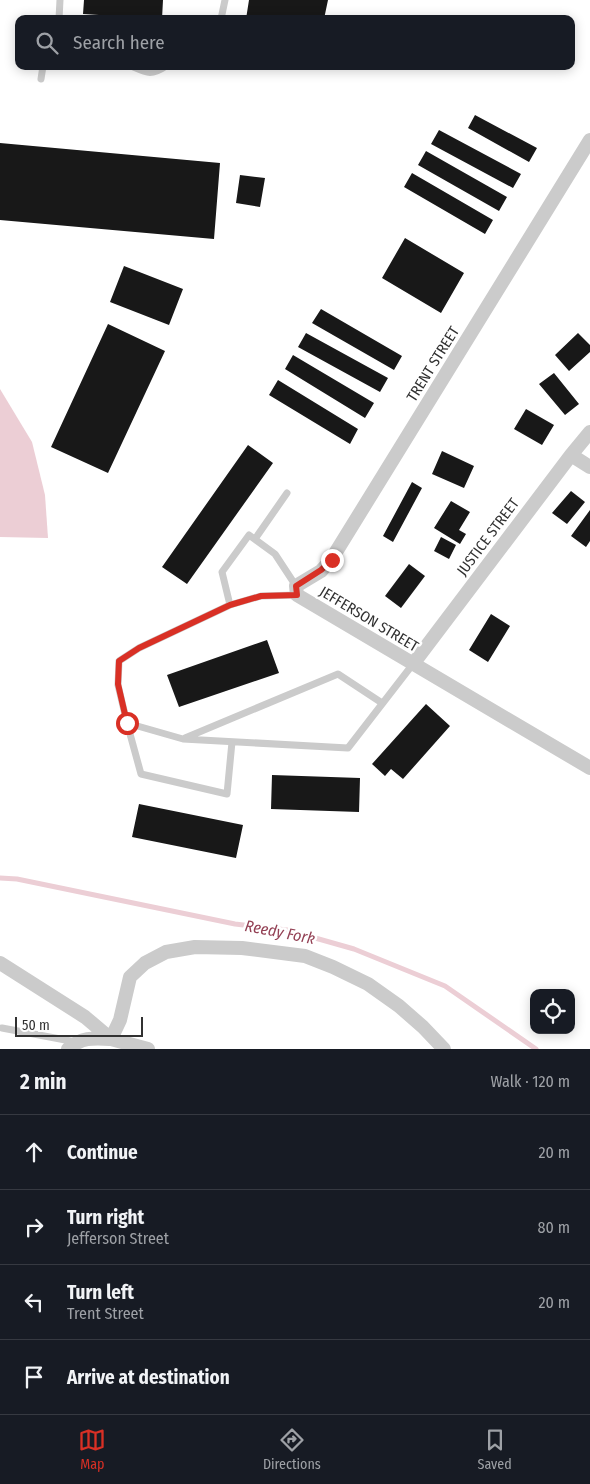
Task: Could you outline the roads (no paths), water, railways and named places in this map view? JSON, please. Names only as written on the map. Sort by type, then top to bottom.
[{"type":"street","name":"TRENT STREET","points":[[297,591],[332,560],[590,140]]},
{"type":"street","name":"JUSTICE STREET","points":[[413,664],[590,432]]},
{"type":"street","points":[[571,455],[590,467]]},
{"type":"street","name":"JEFFERSON STREET","points":[[297,591],[413,664],[590,768]]},
{"type":"street","points":[[111,1040],[120,1020],[130,977],[145,963],[166,952],[196,947],[242,948],[305,956],[368,984],[399,1006],[444,1049]]},
{"type":"street","points":[[0,963],[85,1017],[111,1040]]},
{"type":"street","points":[[72,1046],[92,1038],[111,1040],[148,1049]]},
{"type":"lane","points":[[58,15],[60,0]]},
{"type":"lane","points":[[222,15],[225,0]]},
{"type":"lane","points":[[40,79],[42,70]]},
{"type":"lane","points":[[140,70],[150,74],[161,70]]},
{"type":"lane","points":[[254,539],[286,494]]},
{"type":"lane","points":[[230,605],[222,572],[250,535],[274,554],[297,591]]},
{"type":"lane","name":"JEFFERSON STREET","points":[[127,723],[118,684],[119,661],[139,648],[230,605],[261,596],[297,591]]},
{"type":"lane","points":[[127,723],[183,739],[348,748],[413,664]]},
{"type":"lane","points":[[183,739],[338,674],[382,703]]},
{"type":"lane","points":[[127,723],[141,774],[227,794],[232,742]]},
{"type":"lane","points":[[2,1028],[72,1046]]},
{"type":"waterway","name":"Reedy Fork","points":[[0,878],[17,879],[235,924],[287,930],[354,949],[445,986],[536,1049]]}]
